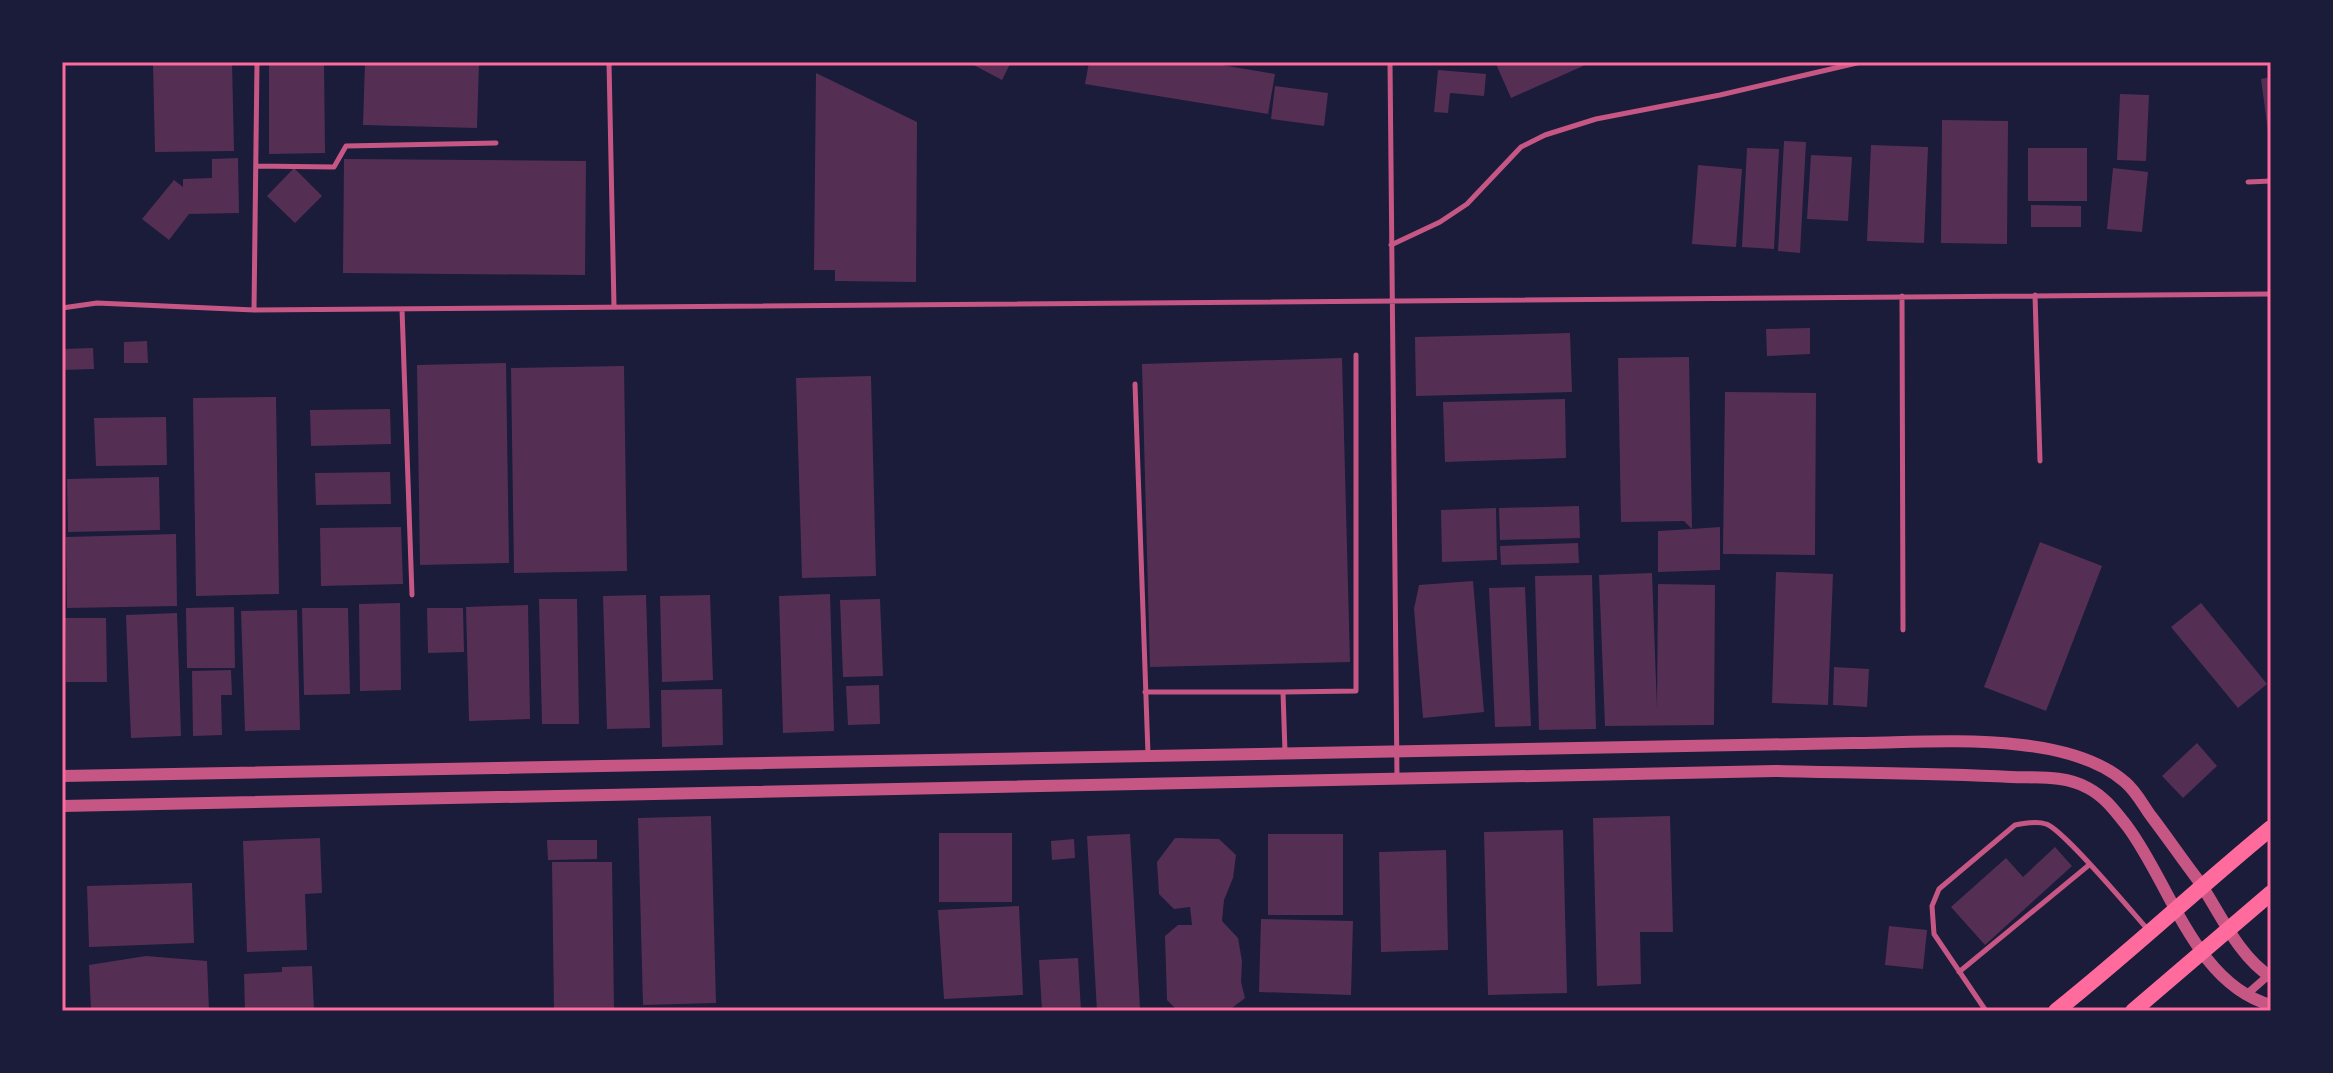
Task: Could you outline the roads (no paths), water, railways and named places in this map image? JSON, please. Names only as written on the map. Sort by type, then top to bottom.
[{"type":"main road","points":[[2056,1011],[2271,828]]},
{"type":"main road","points":[[2133,1011],[2271,893]]},
{"type":"street","points":[[62,776],[1853,743],[1974,743],[2042,747],[2072,753],[2100,764],[2129,785],[2256,966],[2270,975],[2246,995]]},
{"type":"street","points":[[62,806],[1775,771],[1986,775],[2071,780],[2111,805],[2135,837],[2203,954],[2220,974],[2246,995],[2271,1005]]},
{"type":"lane","points":[[254,310],[257,62]]},
{"type":"lane","points":[[609,62],[614,307]]},
{"type":"lane","points":[[1390,62],[1397,780]]},
{"type":"lane","points":[[1391,245],[1440,222],[1467,204],[1521,147],[1545,135],[1596,119],[1720,95],[1861,62]]},
{"type":"lane","points":[[256,166],[334,167],[346,146],[496,143]]},
{"type":"lane","points":[[2248,182],[2271,181]]},
{"type":"lane","points":[[62,308],[97,303],[254,310],[2271,294]]},
{"type":"lane","points":[[2035,295],[2040,461]]},
{"type":"lane","points":[[1902,296],[1903,630]]},
{"type":"lane","points":[[402,309],[412,595]]},
{"type":"lane","points":[[1145,692],[1356,691],[1356,355]]},
{"type":"lane","points":[[1135,384],[1148,755]]},
{"type":"lane","points":[[1283,692],[1285,753]]},
{"type":"lane","points":[[1986,1011],[1934,934],[1932,906],[1939,889],[2015,825],[2048,824],[2151,933]]},
{"type":"lane","points":[[1959,972],[2089,865]]}]
